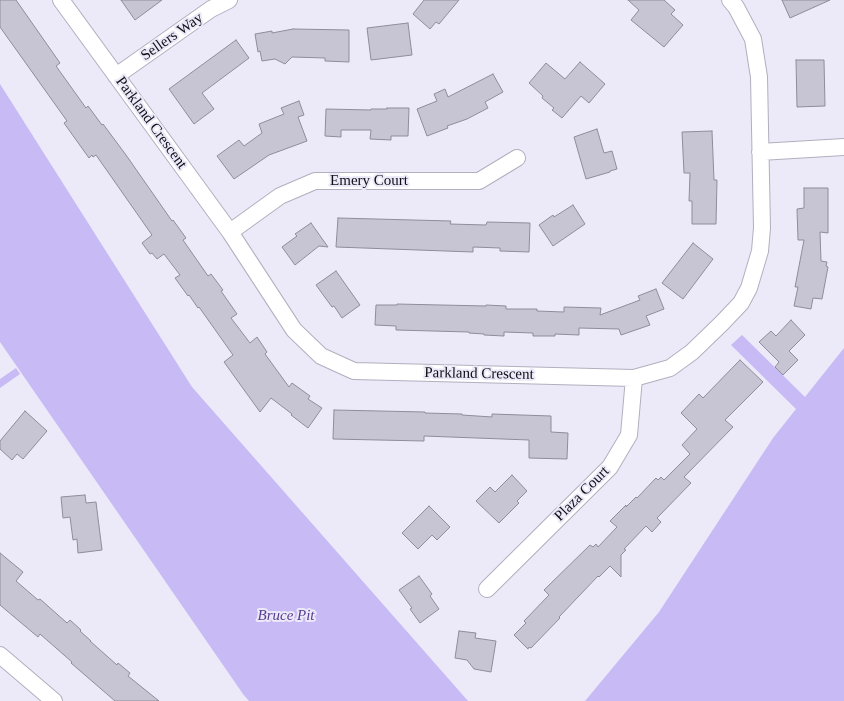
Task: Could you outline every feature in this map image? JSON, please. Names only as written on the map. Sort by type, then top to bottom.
[{"type":"street","name":"Parkland Crescent","points":[[61,0],[230,232],[294,330],[321,356],[354,371],[634,378],[670,368],[692,352],[740,303],[749,288],[760,251],[762,228],[759,77],[753,39],[736,7],[730,0]]},
{"type":"street","name":"Sellers Way","points":[[116,76],[211,9],[230,0]]},
{"type":"street","points":[[760,152],[844,147]]},
{"type":"street","name":"Emery Court","points":[[230,232],[280,196],[315,182],[479,181],[517,158]]},
{"type":"street","name":"Plaza Court","points":[[487,589],[610,467],[629,435],[634,378]]},
{"type":"street","points":[[0,655],[54,701]]},
{"type":"green space","name":"Bruce Pit","points":[[0,84],[192,387],[468,701],[249,701],[243,694],[0,342]]},
{"type":"green space","points":[[742,335],[805,397],[844,348],[844,701],[585,701],[659,612],[773,438],[796,409],[731,345]]},
{"type":"green space","points":[[16,368],[20,374],[0,388],[0,379]]},
{"type":"building","points":[[0,0],[16,0],[60,63],[56,66],[86,108],[88,106],[126,155],[186,238],[183,240],[208,276],[211,274],[223,290],[221,291],[237,314],[231,318],[250,343],[257,337],[267,352],[265,354],[289,387],[292,383],[310,396],[308,399],[322,408],[308,428],[271,398],[260,412],[224,362],[233,355],[199,307],[175,278],[180,275],[164,254],[157,259],[152,253],[150,254],[142,243],[152,235],[96,155],[93,157],[92,155],[89,158],[64,123],[67,121],[0,27]]},
{"type":"building","points":[[121,0],[162,0],[135,20]]},
{"type":"building","points":[[424,0],[459,0],[439,24],[436,22],[430,29],[413,14]]},
{"type":"building","points":[[628,0],[664,0],[675,10],[671,14],[683,25],[664,47],[631,20],[639,10]]},
{"type":"building","points":[[782,0],[830,0],[790,18]]},
{"type":"building","points":[[408,23],[412,55],[371,60],[367,28]]},
{"type":"building","points":[[293,29],[349,30],[349,62],[325,61],[325,58],[292,57],[285,64],[275,59],[262,61],[260,51],[258,52],[255,34]]},
{"type":"building","points":[[236,40],[249,58],[202,93],[214,109],[194,124],[169,89]]},
{"type":"building","points":[[796,60],[824,60],[825,106],[797,107]]},
{"type":"building","points":[[580,62],[605,84],[589,103],[581,96],[562,118],[552,110],[554,108],[529,83],[546,63],[565,79]]},
{"type":"building","points":[[493,74],[503,92],[485,102],[488,108],[427,136],[417,109],[437,101],[434,94],[445,89],[448,97]]},
{"type":"building","points":[[299,101],[304,115],[298,117],[307,141],[269,155],[234,179],[217,156],[239,140],[244,146],[262,133],[259,124],[284,114],[281,108]]},
{"type":"building","points":[[409,108],[408,136],[391,136],[391,140],[370,139],[371,130],[341,130],[341,137],[325,136],[326,109],[371,110]]},
{"type":"building","points":[[597,129],[604,153],[612,151],[617,169],[586,179],[574,137]]},
{"type":"building","points":[[712,131],[714,180],[717,180],[716,224],[692,224],[692,201],[689,201],[690,173],[684,173],[682,132]]},
{"type":"building","points":[[804,188],[828,188],[828,233],[820,232],[821,261],[827,262],[826,266],[828,267],[822,299],[813,298],[811,309],[794,306],[798,287],[795,287],[804,240],[798,240],[797,209],[804,208]]},
{"type":"building","points":[[573,205],[585,224],[553,246],[539,225],[553,215],[554,217]]},
{"type":"building","points":[[338,218],[451,221],[450,224],[486,225],[487,222],[530,223],[529,252],[500,251],[500,248],[473,247],[473,252],[336,247]]},
{"type":"building","points":[[311,223],[328,247],[319,246],[295,265],[282,247],[297,236],[295,234]]},
{"type":"building","points":[[693,243],[713,259],[683,299],[662,283]]},
{"type":"building","points":[[336,271],[360,305],[342,318],[316,285]]},
{"type":"building","points":[[656,289],[664,309],[646,316],[650,325],[621,335],[619,329],[579,328],[579,335],[555,334],[555,336],[533,336],[533,333],[504,332],[504,336],[469,332],[396,330],[396,326],[375,325],[376,305],[486,305],[506,306],[506,309],[537,309],[537,311],[564,312],[564,307],[601,308],[600,315],[640,300],[638,296]]},
{"type":"building","points":[[791,320],[805,335],[789,351],[798,360],[783,375],[775,367],[779,362],[759,342],[771,331],[776,336]]},
{"type":"building","points":[[740,360],[763,382],[725,420],[733,427],[684,477],[691,483],[657,518],[661,522],[652,532],[646,526],[624,549],[626,550],[621,555],[621,577],[610,566],[598,576],[560,618],[528,649],[514,635],[526,623],[524,621],[549,595],[544,590],[590,545],[593,547],[596,544],[598,547],[617,527],[610,521],[626,505],[626,507],[637,498],[656,478],[658,480],[661,477],[664,480],[690,454],[682,445],[697,429],[681,413],[699,394],[703,398]]},
{"type":"building","points":[[334,410],[425,412],[492,417],[492,414],[551,416],[551,432],[568,433],[567,459],[529,458],[529,440],[424,436],[424,441],[333,439]]},
{"type":"building","points":[[25,411],[47,431],[23,459],[17,454],[12,460],[0,449],[0,441]]},
{"type":"building","points":[[512,475],[527,491],[517,501],[519,503],[499,523],[476,501],[490,487],[495,492]]},
{"type":"building","points":[[85,495],[86,503],[96,502],[102,550],[78,553],[77,539],[73,540],[70,517],[63,518],[61,497]]},
{"type":"building","points":[[429,506],[450,527],[437,540],[432,535],[418,549],[402,533]]},
{"type":"building","points":[[0,553],[23,572],[16,581],[67,623],[70,620],[117,665],[118,663],[130,673],[128,676],[159,701],[115,701],[40,634],[38,637],[0,605]]},
{"type":"building","points":[[419,576],[432,594],[430,596],[439,609],[420,623],[399,590]]},
{"type":"building","points":[[459,631],[476,633],[475,638],[496,641],[491,672],[474,669],[467,660],[455,658]]}]
